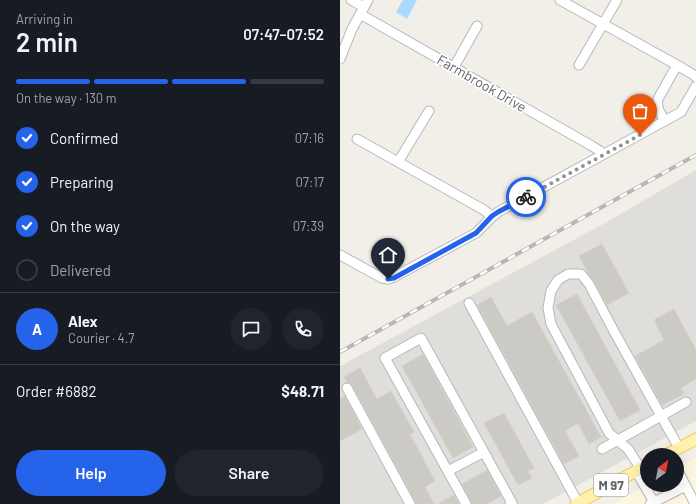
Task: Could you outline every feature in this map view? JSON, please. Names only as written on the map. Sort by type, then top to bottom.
[{"type":"main road","points":[[679,448],[696,439]]},
{"type":"main road","name":"M 97","points":[[577,504],[593,500],[640,470]]},
{"type":"street","name":"Farmbrook Drive","points":[[351,0],[364,7],[454,67],[592,146],[600,151],[602,155]]},
{"type":"street","points":[[560,0],[696,77]]},
{"type":"street","points":[[579,65],[617,0]]},
{"type":"street","points":[[340,59],[352,29],[364,7]]},
{"type":"street","points":[[454,67],[477,26]]},
{"type":"street","points":[[665,121],[657,107],[657,103],[677,65]]},
{"type":"street","points":[[340,255],[382,278],[394,278],[476,233],[492,216],[498,212],[681,112],[696,86]]},
{"type":"street","points":[[398,162],[429,111]]},
{"type":"street","points":[[357,139],[484,210],[492,216]]},
{"type":"street","points":[[640,467],[628,449],[609,433],[551,324],[548,308],[551,291],[558,280],[568,274],[581,274],[589,284],[679,448]]},
{"type":"street","points":[[469,303],[577,504]]},
{"type":"street","points":[[466,504],[385,358],[421,338],[512,503],[510,504]]},
{"type":"street","points":[[347,388],[410,504]]},
{"type":"street","points":[[602,449],[686,402]]},
{"type":"street","points":[[448,471],[484,452]]},
{"type":"street","points":[[684,482],[695,504]]},
{"type":"street","points":[[648,492],[652,503],[686,486]]},
{"type":"shaded area","points":[[696,170],[696,421],[646,448],[640,448],[640,451],[543,504],[340,504],[340,366],[607,222]]},
{"type":"shaded area","points":[[696,458],[696,504],[612,504],[640,489],[640,492],[684,492],[684,464]]},
{"type":"water","points":[[403,0],[417,0],[407,19],[396,12]]},
{"type":"building","points":[[602,244],[629,293],[607,305],[579,256]]},
{"type":"building","points":[[577,294],[640,410],[620,421],[556,305]]},
{"type":"building","points":[[491,297],[507,326],[532,312],[601,437],[589,444],[578,423],[565,431],[579,456],[564,464],[477,305]]},
{"type":"building","points":[[674,309],[696,350],[696,379],[681,388],[684,394],[662,405],[635,356],[664,340],[654,320]]},
{"type":"building","points":[[423,354],[473,447],[453,458],[402,366]]},
{"type":"building","points":[[360,368],[377,399],[391,391],[414,432],[410,434],[435,481],[425,487],[434,504],[416,504],[352,385],[347,382],[344,377]]},
{"type":"building","points":[[345,396],[362,429],[340,441],[340,399]]},
{"type":"building","points":[[504,413],[534,468],[528,471],[532,478],[518,485],[484,423]]},
{"type":"building","points":[[487,470],[501,496],[487,504],[472,504],[462,484]]},
{"type":"building","points":[[454,495],[459,504],[438,504]]},
{"type":"railway","points":[[340,352],[696,155]]},
{"type":"way so far","points":[[526,197],[640,135]]},
{"type":"route","points":[[388,279],[394,278],[476,233],[492,216],[526,197]]}]
